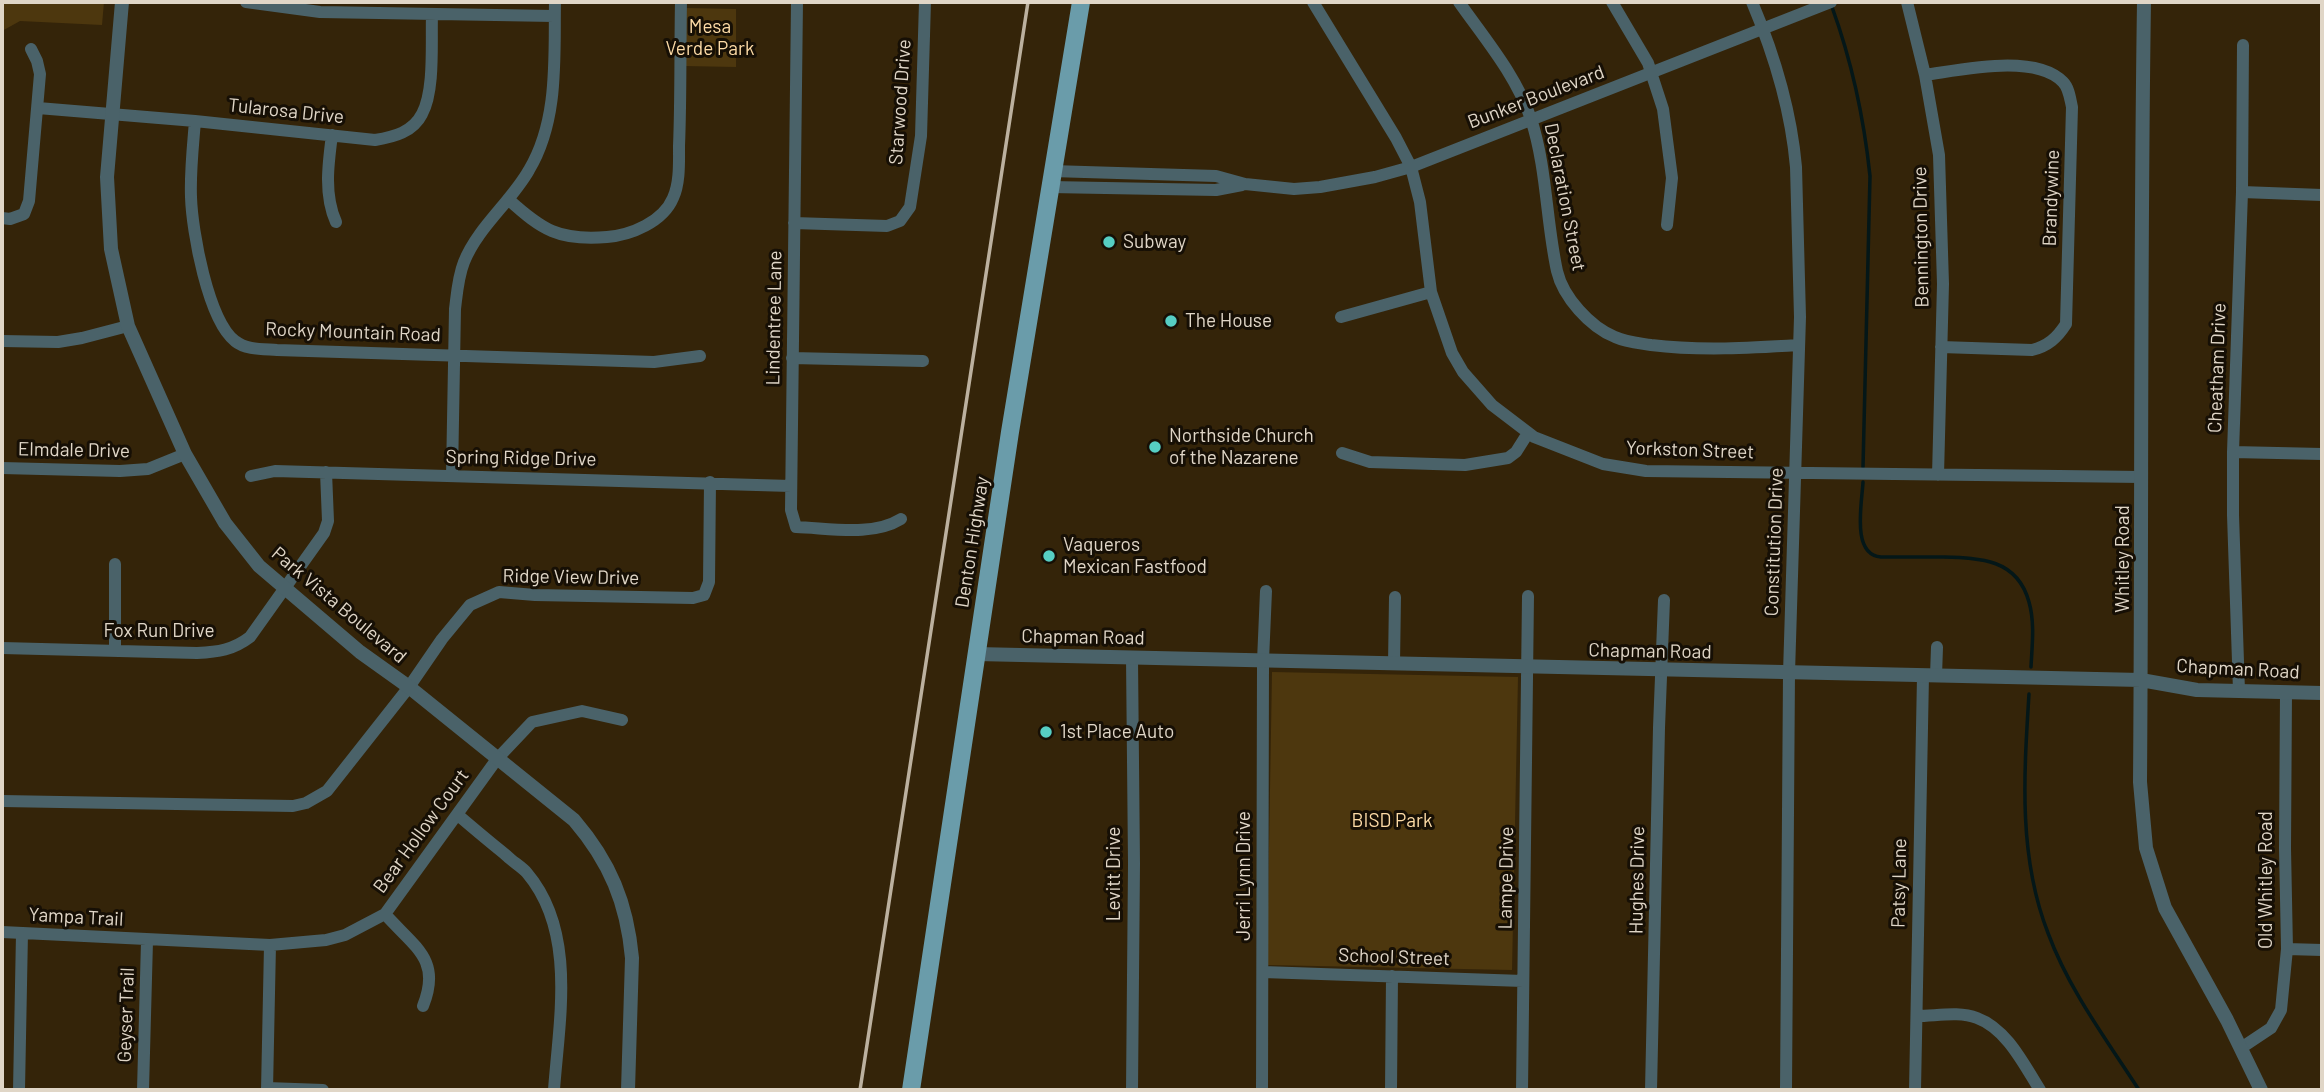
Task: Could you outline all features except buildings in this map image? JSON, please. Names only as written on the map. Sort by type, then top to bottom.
[{"type":"main road","name":"Denton Highway","points":[[911,1090],[975,654],[1080,2]]},
{"type":"street","name":"Park Vista Boulevard","points":[[122,2],[107,177],[111,249],[128,326],[186,454],[225,523],[259,566],[360,652],[409,687],[574,820],[602,857],[624,905],[632,958],[628,1090]]},
{"type":"street","points":[[246,2],[320,12],[554,16]]},
{"type":"street","points":[[452,476],[453,355],[458,282],[473,245],[530,170],[547,128],[554,65],[555,2]]},
{"type":"street","points":[[508,199],[542,228],[552,233],[590,239],[635,232],[651,223],[673,200],[678,179],[681,2]]},
{"type":"street","name":"Lindentree Lane","points":[[797,2],[791,510],[796,527],[869,530],[889,527],[901,519]]},
{"type":"street","name":"Starwood Drive","points":[[794,223],[887,226],[900,221],[910,207],[921,136],[925,2]]},
{"type":"street","name":"Yorkston Street","points":[[1312,2],[1396,138],[1410,167],[1420,202],[1431,292],[1452,353],[1463,372],[1492,405],[1528,433],[1603,464],[1646,471],[2143,477]]},
{"type":"street","name":"Declaration Street","points":[[1459,2],[1518,88],[1531,120],[1557,272],[1571,302],[1581,313],[1606,333],[1632,342],[1691,348],[1800,345]]},
{"type":"street","points":[[1612,2],[1652,72],[1663,108],[1672,178],[1667,225]]},
{"type":"street","name":"Constitution Drive","points":[[1752,2],[1780,82],[1794,146],[1800,345],[1789,673],[1786,1090]]},
{"type":"street","name":"Bunker Boulevard","points":[[1051,179],[1154,174],[1216,176],[1245,184],[1294,189],[1375,177],[1410,167],[1831,2]]},
{"type":"street","name":"Bennington Drive","points":[[1907,2],[1925,75],[1939,155],[1943,284],[1938,475]]},
{"type":"street","name":"Whitley Road","points":[[2144,2],[2141,191],[2141,794],[2146,848],[2165,908],[2262,1090]]},
{"type":"street","name":"Tularosa Drive","points":[[38,108],[375,139],[393,137],[405,132],[423,114],[428,96],[432,15]]},
{"type":"street","name":"Cheatham Drive","points":[[2239,691],[2233,453],[2244,45]]},
{"type":"street","points":[[2,218],[10,219],[24,214],[29,201],[40,74],[31,49]]},
{"type":"street","name":"Brandywine","points":[[1925,75],[2004,66],[2032,68],[2057,77],[2065,83],[2072,107],[2066,324],[2053,341],[2042,348],[2032,350],[1941,348]]},
{"type":"street","name":"Rocky Mountain Road","points":[[195,121],[191,172],[192,219],[211,300],[221,325],[236,342],[249,348],[277,350],[654,362],[699,356]]},
{"type":"street","points":[[332,135],[328,199],[336,222]]},
{"type":"street","points":[[1154,174],[1154,189]]},
{"type":"street","name":"Bunker Boulevard","points":[[1051,179],[1154,189],[1216,190],[1245,184]]},
{"type":"street","points":[[2242,192],[2322,195]]},
{"type":"street","points":[[1340,317],[1431,292]]},
{"type":"street","points":[[2,341],[58,342],[128,326]]},
{"type":"street","points":[[792,358],[923,361]]},
{"type":"street","points":[[1342,453],[1370,462],[1465,465],[1508,457],[1516,452],[1528,433]]},
{"type":"street","points":[[2233,453],[2322,454]]},
{"type":"street","name":"Elmdale Drive","points":[[2,468],[120,471],[148,469],[186,454]]},
{"type":"street","name":"Spring Ridge Drive","points":[[251,476],[275,471],[791,486]]},
{"type":"street","name":"Fox Run Drive","points":[[2,648],[220,652],[239,645],[250,637],[324,533],[328,521],[326,472]]},
{"type":"street","name":"Ridge View Drive","points":[[2,801],[293,806],[306,803],[327,791],[470,605],[499,592],[535,596],[693,598],[704,595],[709,582],[710,482]]},
{"type":"street","points":[[114,651],[116,564]]},
{"type":"street","name":"Jerri Lynn Drive","points":[[1262,1090],[1263,661],[1266,591]]},
{"type":"street","name":"Lampe Drive","points":[[1522,1090],[1528,596]]},
{"type":"street","points":[[1394,664],[1395,597]]},
{"type":"street","name":"Hughes Drive","points":[[1651,1090],[1664,600]]},
{"type":"street","name":"Patsy Lane","points":[[1915,1090],[1929,676],[1937,647]]},
{"type":"street","name":"Chapman Road","points":[[975,654],[2141,680],[2197,690],[2322,693]]},
{"type":"street","name":"Levitt Drive","points":[[1132,658],[1132,1090]]},
{"type":"street","name":"Old Whitley Road","points":[[2241,1048],[2272,1028],[2281,1010],[2287,949],[2286,692]]},
{"type":"street","name":"Bear Hollow Court","points":[[147,941],[264,945],[326,940],[367,925],[385,914],[497,760],[532,722],[582,711],[622,720]]},
{"type":"street","points":[[457,815],[527,873],[545,900],[559,947],[561,979],[554,1090]]},
{"type":"street","points":[[385,914],[427,960],[431,983],[423,1006]]},
{"type":"street","name":"Yampa Trail","points":[[2,932],[147,941]]},
{"type":"street","points":[[19,1090],[22,933]]},
{"type":"street","name":"Geyser Trail","points":[[143,1090],[147,941]]},
{"type":"street","points":[[264,945],[267,1089],[324,1090]]},
{"type":"street","points":[[2287,949],[2322,950]]},
{"type":"street","name":"School Street","points":[[1263,972],[1523,981]]},
{"type":"street","points":[[1391,1090],[1392,976]]},
{"type":"street","points":[[1917,1016],[1961,1015],[1988,1023],[2001,1033],[2040,1090]]},
{"type":"green space","points":[[2,2],[104,2],[102,25],[20,21],[2,31]]},
{"type":"green space","name":"Mesa Verde Park","points":[[685,8],[736,9],[736,67],[684,66]]},
{"type":"green space","name":"BISD Park","points":[[1272,672],[1518,677],[1512,970],[1267,965]]},
{"type":"waterway","points":[[1832,7],[1856,91],[1870,176],[1863,467]]},
{"type":"waterway","points":[[1863,482],[1860,527],[1865,547],[1872,554],[1881,557],[1955,557],[1982,560],[1995,563],[2016,577],[2023,587],[2031,610],[2031,667]]},
{"type":"waterway","points":[[2029,694],[2025,815],[2027,845],[2038,904],[2066,974],[2139,1090]]},
{"type":"railway","points":[[860,1090],[1028,2]]},
{"type":"place","name":"Subway","points":[[1109,242]]},
{"type":"place","name":"The House","points":[[1171,321]]},
{"type":"place","name":"Northside Church of the Nazarene","points":[[1155,447]]},
{"type":"place","name":"Vaqueros Mexican Fastfood","points":[[1049,556]]},
{"type":"place","name":"1st Place Auto","points":[[1046,732]]}]
